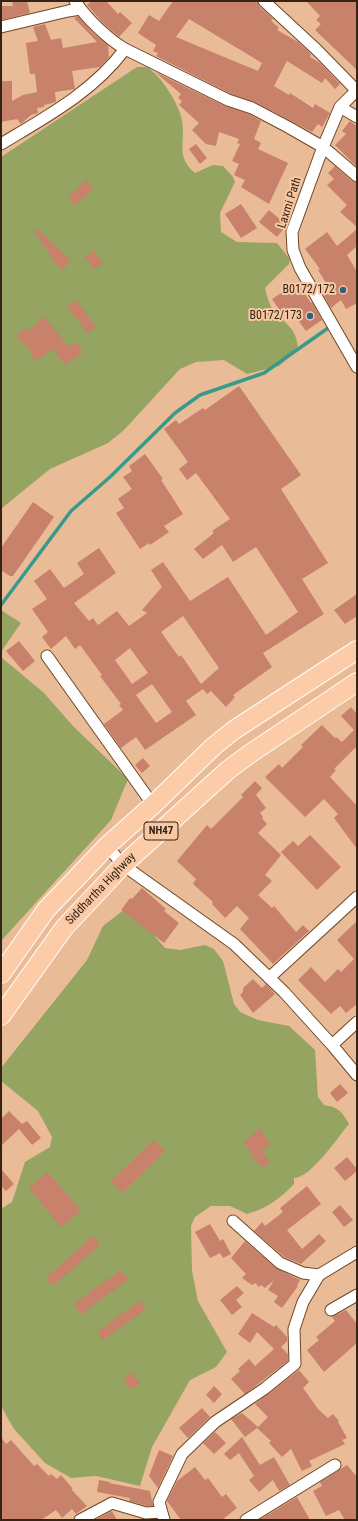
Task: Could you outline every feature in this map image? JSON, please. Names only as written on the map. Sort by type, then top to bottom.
[{"type":"highway","name":"Siddhartha Highway","points":[[1,974],[46,910],[107,846],[153,805],[214,746],[234,730],[357,650]]},
{"type":"highway","name":"Siddhartha Highway","points":[[1,1016],[64,928],[124,865],[228,770],[357,682]]},
{"type":"street","points":[[264,1],[317,50],[357,90]]},
{"type":"street","points":[[1,27],[68,11],[78,5],[115,43],[228,100],[252,108],[323,147],[357,176]]},
{"type":"street","points":[[1,144],[84,92],[117,61],[125,49]]},
{"type":"street","name":"Laxmi Path","points":[[357,90],[340,107],[323,147],[292,232],[293,250],[300,268],[357,367]]},
{"type":"street","points":[[340,107],[357,117]]},
{"type":"street","points":[[47,656],[153,805]]},
{"type":"street","points":[[107,846],[124,865],[234,944],[284,992],[357,1075]]},
{"type":"street","points":[[269,978],[357,897]]},
{"type":"street","points":[[332,1045],[357,1022]]},
{"type":"street","points":[[233,1221],[280,1263],[302,1273],[319,1276]]},
{"type":"street","points":[[80,1520],[112,1503],[162,1516],[159,1502],[182,1454],[215,1422],[264,1389],[295,1364],[294,1329],[304,1302],[319,1276],[357,1252]]},
{"type":"street","points":[[331,1310],[357,1295]]},
{"type":"street","points":[[246,1520],[335,1465]]},
{"type":"green space","points":[[137,67],[147,67],[152,71],[164,84],[174,99],[182,121],[183,155],[189,167],[195,173],[213,165],[223,166],[233,177],[235,182],[220,213],[221,232],[237,242],[277,243],[290,259],[289,264],[265,288],[272,309],[290,327],[296,336],[298,349],[279,366],[247,374],[224,360],[196,362],[180,369],[124,430],[108,443],[50,469],[2,508],[1,512],[1,157]]},
{"type":"green space","points":[[1,610],[21,623],[1,652]]},
{"type":"green space","points":[[1,657],[44,693],[73,726],[128,779],[111,820],[1,941]]},
{"type":"green space","points":[[125,909],[138,917],[165,948],[180,950],[205,945],[214,949],[223,961],[234,1004],[240,1012],[258,1020],[289,1026],[315,1050],[318,1097],[324,1105],[333,1107],[340,1111],[349,1124],[316,1164],[301,1176],[294,1178],[294,1184],[284,1194],[267,1206],[247,1214],[230,1206],[211,1206],[195,1217],[191,1226],[192,1271],[198,1301],[227,1352],[216,1367],[190,1380],[152,1447],[140,1486],[96,1476],[71,1478],[45,1463],[14,1429],[1,1406],[1,1209],[12,1202],[25,1162],[50,1147],[52,1137],[38,1111],[1,1081],[1,1068],[87,960],[103,926]]},
{"type":"building","points":[[12,1],[27,1],[30,13],[1,20],[1,6],[13,6]]},
{"type":"building","points":[[92,1],[106,1],[118,14],[120,12],[132,23],[119,37],[103,23],[87,5]]},
{"type":"building","points":[[173,1],[257,1],[259,6],[273,19],[271,21],[279,28],[277,30],[298,42],[311,54],[310,57],[320,63],[340,84],[335,89],[325,78],[322,83],[287,61],[274,86],[289,95],[290,93],[313,108],[315,104],[330,113],[322,127],[318,124],[312,132],[255,102],[231,94],[156,56],[158,53],[153,51],[156,45],[138,33],[149,15],[159,21]],"holes":[[[189,19],[262,63],[258,71],[176,37]]]},
{"type":"building","points":[[306,1],[357,1],[357,70],[315,30],[321,24],[316,20],[320,16]]},
{"type":"building","points":[[78,16],[93,33],[108,45],[109,57],[100,67],[72,71],[75,89],[55,92],[56,102],[37,108],[38,113],[31,115],[21,124],[17,119],[1,122],[1,81],[12,81],[12,101],[23,95],[37,92],[35,74],[30,74],[26,43],[38,41],[33,27],[45,24],[51,40],[61,38],[63,48],[97,42],[74,18]]},
{"type":"building","points":[[155,72],[225,106],[249,114],[261,121],[254,139],[261,143],[258,149],[288,163],[269,204],[241,187],[245,180],[234,175],[239,164],[232,161],[240,144],[237,143],[239,139],[219,132],[216,146],[206,144],[192,130],[199,123],[179,105],[182,101],[178,98],[181,94]]},
{"type":"building","points":[[350,121],[355,125],[357,124],[357,167],[335,145],[346,134],[342,131]]},
{"type":"building","points":[[196,144],[207,158],[200,164],[189,149]]},
{"type":"building","points":[[335,166],[352,181],[357,183],[357,227],[340,212],[347,205],[327,185],[334,179],[328,173]]},
{"type":"building","points":[[86,180],[94,189],[75,205],[68,197]]},
{"type":"building","points":[[241,204],[257,228],[241,238],[225,214]]},
{"type":"building","points":[[269,210],[287,225],[277,237],[259,222]]},
{"type":"building","points":[[38,229],[71,261],[62,270],[50,258],[52,257],[34,232]]},
{"type":"building","points":[[357,229],[357,246],[347,255],[357,272],[357,303],[346,309],[341,300],[331,308],[324,296],[331,291],[318,270],[320,269],[305,249],[327,232],[337,246]]},
{"type":"building","points":[[94,251],[103,263],[94,269],[85,257]]},
{"type":"building","points":[[297,283],[311,303],[312,302],[322,320],[306,331],[290,309],[282,314],[272,299]]},
{"type":"building","points":[[76,300],[96,327],[87,333],[67,306]]},
{"type":"building","points":[[44,317],[69,347],[76,342],[83,352],[65,365],[53,349],[36,361],[24,342],[23,343],[16,336],[25,328],[28,331]]},
{"type":"building","points":[[239,386],[301,475],[281,489],[328,563],[302,579],[324,614],[263,653],[272,667],[233,695],[235,697],[226,707],[211,691],[207,694],[203,689],[186,701],[196,715],[145,750],[136,737],[121,748],[104,724],[123,710],[119,705],[121,704],[100,676],[102,675],[80,645],[75,649],[66,636],[51,649],[42,637],[48,632],[32,609],[47,599],[34,581],[50,569],[64,588],[84,574],[77,563],[99,548],[116,573],[74,603],[89,621],[93,618],[98,625],[117,611],[129,626],[147,613],[142,610],[162,587],[151,570],[163,562],[190,601],[228,577],[266,635],[298,612],[256,547],[233,562],[222,545],[203,559],[194,549],[214,533],[212,531],[230,519],[196,473],[187,480],[179,469],[188,462],[164,429],[176,420],[179,424],[203,408],[205,410]],"holes":[[[183,616],[219,668],[201,684],[181,655],[179,657],[161,632]],[[130,648],[148,673],[132,684],[115,660]],[[152,684],[172,712],[156,723],[136,695]]]},
{"type":"building","points":[[145,454],[163,479],[161,480],[183,514],[164,526],[169,532],[150,545],[149,543],[140,549],[116,513],[124,508],[118,499],[132,489],[123,477],[132,471],[129,466]]},
{"type":"building","points":[[33,502],[54,517],[13,576],[10,576],[1,570],[1,548]]},
{"type":"building","points":[[357,594],[357,616],[345,624],[334,610]]},
{"type":"building","points":[[19,641],[35,661],[23,671],[6,651]]},
{"type":"building","points":[[351,707],[357,714],[357,746],[334,769],[336,770],[330,777],[357,806],[357,849],[334,818],[338,814],[324,799],[305,817],[265,777],[279,764],[282,768],[303,747],[301,745],[322,725],[335,738],[336,737],[342,742],[354,730],[341,716]]},
{"type":"building","points":[[143,758],[150,766],[142,773],[135,765]]},
{"type":"building","points":[[255,781],[262,788],[256,795],[266,808],[260,813],[267,824],[258,833],[281,855],[265,875],[272,881],[258,895],[272,908],[274,906],[296,932],[303,925],[309,931],[273,964],[240,929],[249,918],[237,906],[225,918],[212,904],[213,902],[193,884],[196,879],[177,861],[207,825],[211,829],[243,797],[241,795]]},
{"type":"building","points":[[310,835],[341,867],[317,890],[281,852],[293,841],[298,846]]},
{"type":"building","points":[[142,888],[166,909],[164,911],[179,923],[164,943],[121,910],[130,898],[132,899]]},
{"type":"building","points":[[357,921],[357,1004],[346,1013],[340,1006],[331,1014],[298,980],[311,967],[325,982],[338,969],[341,972],[354,959],[337,940]]},
{"type":"building","points":[[253,979],[262,988],[266,984],[275,994],[253,1013],[240,995],[243,992],[243,988]]},
{"type":"building","points":[[340,1084],[348,1093],[337,1102],[330,1093]]},
{"type":"building","points":[[9,1111],[22,1124],[27,1121],[41,1138],[32,1145],[19,1129],[1,1146],[1,1119]]},
{"type":"building","points":[[260,1129],[271,1144],[262,1151],[270,1162],[262,1168],[250,1154],[252,1153],[243,1142]]},
{"type":"building","points":[[154,1140],[165,1151],[122,1193],[111,1181]]},
{"type":"building","points":[[347,1157],[357,1171],[345,1181],[334,1168]]},
{"type":"building","points":[[1,1169],[14,1184],[6,1191],[1,1186]]},
{"type":"building","points":[[48,1172],[81,1211],[61,1227],[29,1188]]},
{"type":"building","points":[[307,1186],[321,1204],[287,1230],[302,1249],[319,1234],[326,1241],[301,1264],[284,1257],[254,1231],[262,1222],[265,1226],[283,1212],[280,1208]]},
{"type":"building","points":[[340,1205],[353,1220],[344,1227],[332,1212]]},
{"type":"building","points":[[210,1224],[220,1241],[223,1239],[231,1254],[223,1258],[220,1253],[210,1258],[195,1232]]},
{"type":"building","points":[[93,1236],[100,1245],[53,1286],[46,1278]]},
{"type":"building","points":[[245,1241],[276,1268],[300,1280],[298,1286],[282,1308],[274,1302],[278,1296],[268,1290],[274,1280],[265,1288],[261,1285],[259,1287],[255,1283],[252,1285],[242,1278],[246,1274],[231,1258]]},
{"type":"building","points":[[121,1270],[128,1280],[81,1314],[74,1304]]},
{"type":"building","points":[[237,1286],[244,1293],[236,1300],[242,1307],[232,1315],[220,1300]]},
{"type":"building","points":[[140,1301],[146,1309],[103,1340],[97,1332]]},
{"type":"building","points":[[346,1310],[357,1324],[357,1343],[324,1372],[307,1350],[319,1340],[316,1337],[335,1321],[332,1317]]},
{"type":"building","points":[[252,1313],[274,1327],[276,1325],[287,1337],[287,1341],[281,1347],[288,1354],[288,1361],[245,1394],[231,1379],[240,1371],[238,1369],[249,1359],[255,1366],[274,1349],[257,1332],[250,1343],[238,1334]]},
{"type":"building","points":[[299,1370],[309,1382],[303,1388],[318,1409],[328,1418],[333,1414],[339,1421],[338,1422],[347,1438],[342,1440],[345,1444],[309,1461],[312,1466],[302,1471],[291,1449],[282,1457],[269,1443],[271,1441],[257,1428],[245,1437],[231,1419],[242,1413],[258,1427],[268,1417],[255,1404]]},
{"type":"building","points":[[132,1373],[140,1384],[132,1390],[123,1380]]},
{"type":"building","points":[[214,1386],[222,1394],[214,1403],[206,1395]]},
{"type":"building","points":[[202,1408],[210,1417],[188,1438],[179,1428]]},
{"type":"building","points":[[215,1432],[226,1443],[214,1454],[203,1443]]},
{"type":"building","points":[[1,1437],[6,1444],[11,1440],[34,1466],[37,1464],[49,1476],[51,1474],[57,1479],[61,1475],[73,1489],[71,1489],[87,1506],[76,1514],[72,1509],[62,1518],[56,1510],[41,1520],[1,1520]]},
{"type":"building","points":[[242,1437],[260,1465],[274,1457],[290,1485],[279,1491],[273,1480],[259,1492],[249,1480],[254,1476],[239,1453],[230,1460],[224,1454]]},
{"type":"building","points":[[159,1450],[173,1456],[158,1488],[149,1476]]},
{"type":"building","points":[[347,1465],[357,1477],[357,1520],[345,1520],[339,1510],[326,1516],[313,1491],[322,1486],[320,1482]]},
{"type":"building","points":[[195,1467],[205,1480],[208,1478],[222,1497],[226,1494],[237,1508],[222,1520],[181,1520],[167,1501],[177,1481]]},
{"type":"building","points":[[99,1480],[150,1491],[153,1506],[147,1506],[129,1501],[130,1498],[97,1492]]},
{"type":"building","points":[[297,1497],[310,1520],[259,1520]]},
{"type":"building","points":[[112,1511],[117,1520],[95,1520]]},
{"type":"waterway","points":[[1,605],[71,511],[110,477],[175,413],[200,395],[264,373],[331,326]]},
{"type":"place","name":"B0172/172","points":[[343,290]]},
{"type":"place","name":"B0172/173","points":[[310,316]]}]
